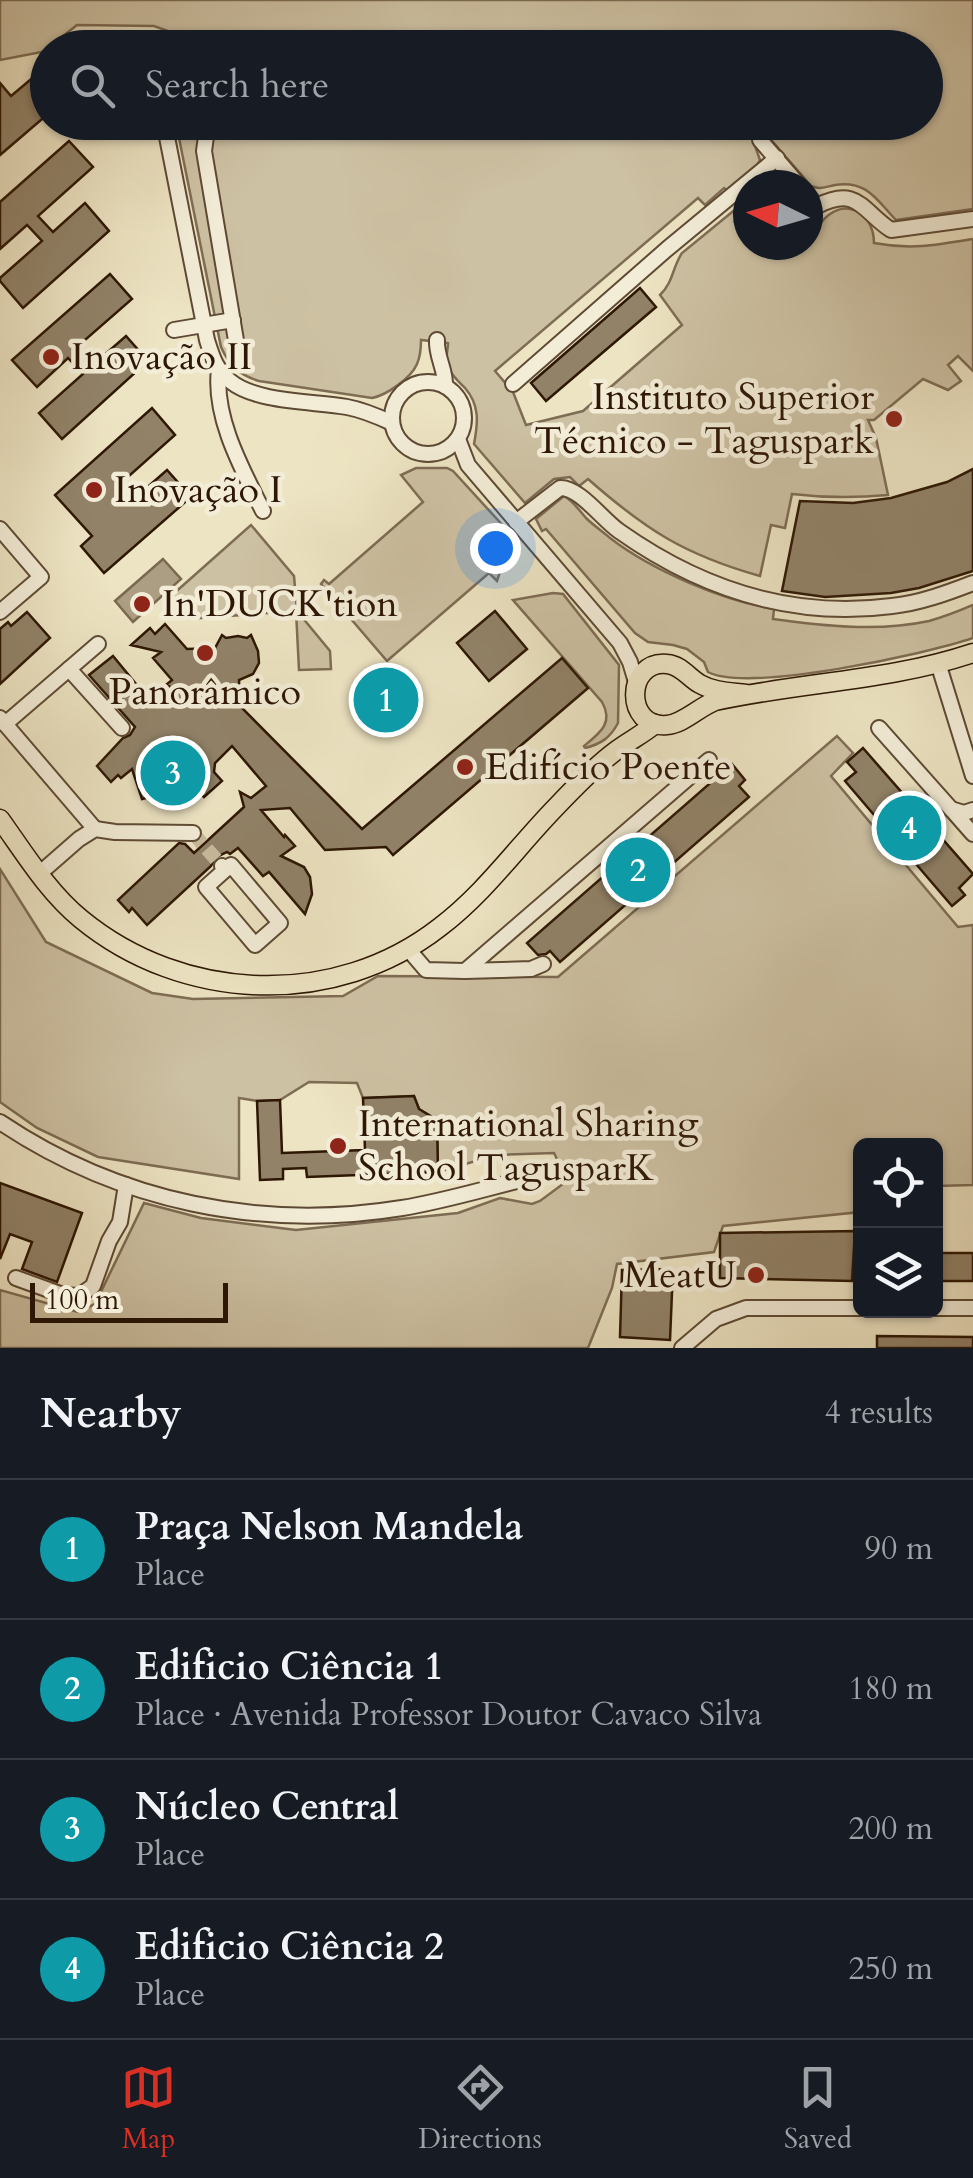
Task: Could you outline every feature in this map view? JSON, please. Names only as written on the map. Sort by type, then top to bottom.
[{"type":"main road","points":[[635,705],[643,717],[655,724],[673,725],[716,701],[880,675],[973,652]]},
{"type":"main road","points":[[615,752],[630,726],[636,682],[658,664],[676,666],[704,687],[746,694]]},
{"type":"main road","points":[[688,714],[695,697],[690,678]]},
{"type":"main road","points":[[0,819],[39,874],[80,918],[149,961],[222,983],[257,986],[320,981],[354,973],[408,949],[438,929],[502,870],[556,806],[615,752],[655,724]]},
{"type":"street","points":[[168,140],[204,325],[215,363],[226,379],[254,394],[348,407],[378,408],[396,402]]},
{"type":"street","points":[[205,140],[240,364]]},
{"type":"street","points":[[760,140],[787,170]]},
{"type":"street","points":[[513,384],[666,249],[777,158]]},
{"type":"street","points":[[823,203],[844,198],[858,202],[891,230],[973,219]]},
{"type":"street","points":[[174,330],[233,320]]},
{"type":"street","points":[[418,383],[436,346],[444,386]]},
{"type":"street","points":[[219,369],[217,388],[221,406],[262,512]]},
{"type":"street","points":[[441,452],[458,439],[464,425],[463,410],[456,396],[444,386],[418,383],[401,393],[396,402],[392,423],[398,439],[419,454],[441,452],[468,465]]},
{"type":"street","points":[[348,407],[392,423]]},
{"type":"street","points":[[458,439],[468,465],[620,643],[636,682]]},
{"type":"street","points":[[516,522],[566,487],[616,529],[675,567],[731,590],[790,604],[865,609],[896,606],[973,583]]},
{"type":"street","points":[[0,528],[41,577],[0,612]]},
{"type":"street","points":[[620,643],[658,664]]},
{"type":"street","points":[[95,829],[2,721],[98,644]]},
{"type":"street","points":[[938,663],[973,776]]},
{"type":"street","points":[[69,669],[122,728]]},
{"type":"street","points":[[880,728],[973,834]]},
{"type":"street","points":[[465,972],[709,760]]},
{"type":"street","points":[[951,809],[964,813],[973,810]]},
{"type":"street","points":[[39,874],[95,829],[193,833]]},
{"type":"street","points":[[231,865],[280,923],[255,945],[206,887],[224,868],[231,865]]},
{"type":"street","points":[[408,949],[426,970],[531,969],[542,964]]},
{"type":"street","points":[[0,1122],[64,1160],[126,1186],[188,1204],[245,1212],[302,1216],[402,1208],[529,1178]]},
{"type":"street","points":[[16,1278],[63,1296],[79,1296],[93,1286],[120,1222],[126,1186]]},
{"type":"street","points":[[682,1348],[716,1319],[746,1308],[853,1308]]},
{"type":"street","points":[[943,1308],[973,1308]]},
{"type":"shaded area","points":[[0,0],[973,0],[973,209],[896,220],[864,189],[846,184],[823,187],[823,170],[797,170],[771,140],[943,140],[943,30],[165,30],[154,26],[77,25],[71,30],[30,30],[30,54],[0,60]]},
{"type":"shaded area","points":[[179,140],[762,140],[755,146],[760,160],[756,167],[733,170],[733,187],[728,191],[724,188],[705,205],[698,198],[495,371],[513,392],[526,425],[583,411],[682,325],[660,295],[682,253],[733,211],[733,260],[823,260],[823,221],[837,210],[846,209],[855,210],[869,222],[874,243],[912,246],[973,239],[973,371],[958,356],[948,365],[961,381],[948,390],[923,379],[874,420],[868,420],[876,438],[888,495],[792,494],[785,528],[771,525],[760,576],[668,539],[588,479],[579,486],[570,477],[554,479],[525,503],[474,444],[475,408],[470,394],[449,368],[448,343],[421,340],[418,361],[410,375],[372,398],[259,381],[231,364],[221,347]]},
{"type":"shaded area","points":[[416,468],[453,471],[507,530],[510,542],[497,581],[489,573],[387,661],[321,584],[324,580],[329,584],[423,502],[401,475]]},
{"type":"shaded area","points":[[564,496],[610,538],[646,562],[711,591],[774,609],[773,619],[831,626],[890,626],[929,621],[973,605],[973,638],[918,653],[797,675],[729,677],[708,672],[704,662],[687,649],[648,642],[635,633],[546,529],[542,531],[536,519]]},
{"type":"shaded area","points":[[251,525],[294,576],[297,611],[330,651],[331,669],[299,670],[296,611],[188,619],[171,596]]},
{"type":"shaded area","points":[[163,559],[181,579],[133,622],[115,601]]},
{"type":"shaded area","points":[[563,594],[619,665],[618,723],[604,740],[585,748],[606,722],[602,702],[513,600]]},
{"type":"shaded area","points":[[837,736],[853,753],[831,776],[958,927],[973,925],[973,1185],[943,1186],[943,1138],[853,1138],[853,1213],[723,1226],[714,1252],[617,1264],[612,1288],[588,1348],[0,1348],[0,1290],[78,1312],[95,1304],[144,1203],[201,1218],[296,1230],[458,1213],[500,1198],[532,1204],[566,1178],[554,1153],[496,1155],[438,1172],[437,1120],[419,1109],[414,1096],[363,1098],[357,1083],[309,1082],[280,1100],[239,1098],[239,1179],[98,1157],[37,1128],[0,1102],[0,869],[46,942],[152,993],[193,999],[343,996],[378,976],[558,977]]},
{"type":"building","points":[[30,80],[30,129],[0,155],[0,83],[11,96]]},
{"type":"building","points":[[69,141],[93,167],[38,216],[53,232],[85,203],[109,231],[23,308],[0,278],[42,241],[27,225],[0,249],[0,202]]},
{"type":"building","name":"Inovação II","points":[[110,274],[132,299],[78,346],[94,364],[126,336],[148,361],[62,439],[39,413],[83,374],[68,358],[37,387],[12,360]]},
{"type":"building","points":[[640,288],[656,307],[546,401],[531,383]]},
{"type":"building","name":"Inovação I","points":[[152,408],[175,435],[121,483],[135,498],[167,470],[191,497],[104,573],[81,546],[92,536],[55,495]]},
{"type":"building","points":[[973,469],[973,571],[891,593],[825,597],[782,591],[800,501],[853,503],[891,498],[947,482]]},
{"type":"building","points":[[495,611],[527,649],[489,681],[457,643]]},
{"type":"building","points":[[27,612],[50,638],[0,684],[0,629],[8,622],[11,626]]},
{"type":"building","points":[[165,624],[187,649],[215,648],[222,635],[251,635],[259,663],[253,674],[239,680],[240,706],[362,829],[562,658],[588,688],[393,855],[386,847],[325,850],[290,808],[261,810],[295,846],[281,856],[304,867],[310,877],[312,894],[305,914],[269,872],[263,876],[238,848],[215,858],[147,925],[132,908],[129,912],[118,900],[179,843],[194,853],[244,807],[240,792],[251,798],[266,786],[232,746],[215,763],[214,772],[222,781],[204,797],[194,799],[188,788],[142,799],[132,769],[111,782],[97,766],[135,727],[89,675],[113,656],[155,707],[174,691],[167,684],[172,680],[153,658],[161,652],[131,645],[150,628],[155,634]]},
{"type":"building","points":[[863,748],[973,874],[959,888],[965,895],[952,906],[845,781],[856,772],[847,762]]},
{"type":"building","points":[[732,764],[745,780],[739,786],[749,797],[560,962],[550,951],[538,955],[527,943]]},
{"type":"building","points":[[414,1096],[419,1109],[437,1120],[438,1172],[307,1177],[306,1168],[283,1169],[283,1179],[260,1180],[257,1101],[280,1100],[282,1153],[365,1150],[363,1098]]},
{"type":"building","points":[[0,1183],[82,1213],[57,1282],[22,1269],[32,1242],[10,1234],[0,1259]]},
{"type":"building","points":[[853,1231],[852,1281],[720,1278],[720,1233]]},
{"type":"building","points":[[943,1253],[973,1253],[973,1281],[943,1281]]},
{"type":"building","points":[[673,1269],[670,1340],[620,1337],[622,1270]]},
{"type":"building","points":[[877,1336],[973,1337],[973,1348],[877,1348]]},
{"type":"tunnel","points":[[193,833],[222,866]]},
{"type":"place","name":"Inovação II","points":[[51,357]]},
{"type":"place","name":"Instituto Superior Técnico - Taguspark","points":[[894,419]]},
{"type":"place","name":"Inovação I","points":[[94,490]]},
{"type":"place","name":"In'DUCK'tion","points":[[142,604]]},
{"type":"place","name":"Panorâmico","points":[[205,653]]},
{"type":"place","name":"Praça Nelson Mandela","points":[[386,700]]},
{"type":"place","name":"Edifício Poente","points":[[465,767]]},
{"type":"place","name":"Núcleo Central","points":[[173,773]]},
{"type":"place","name":"Edificio Ciência 2","points":[[909,828]]},
{"type":"place","name":"Edificio Ciência 1","points":[[638,870]]},
{"type":"place","name":"International Sharing School TagusparK","points":[[338,1146]]},
{"type":"place","name":"MeatU","points":[[756,1275]]}]
